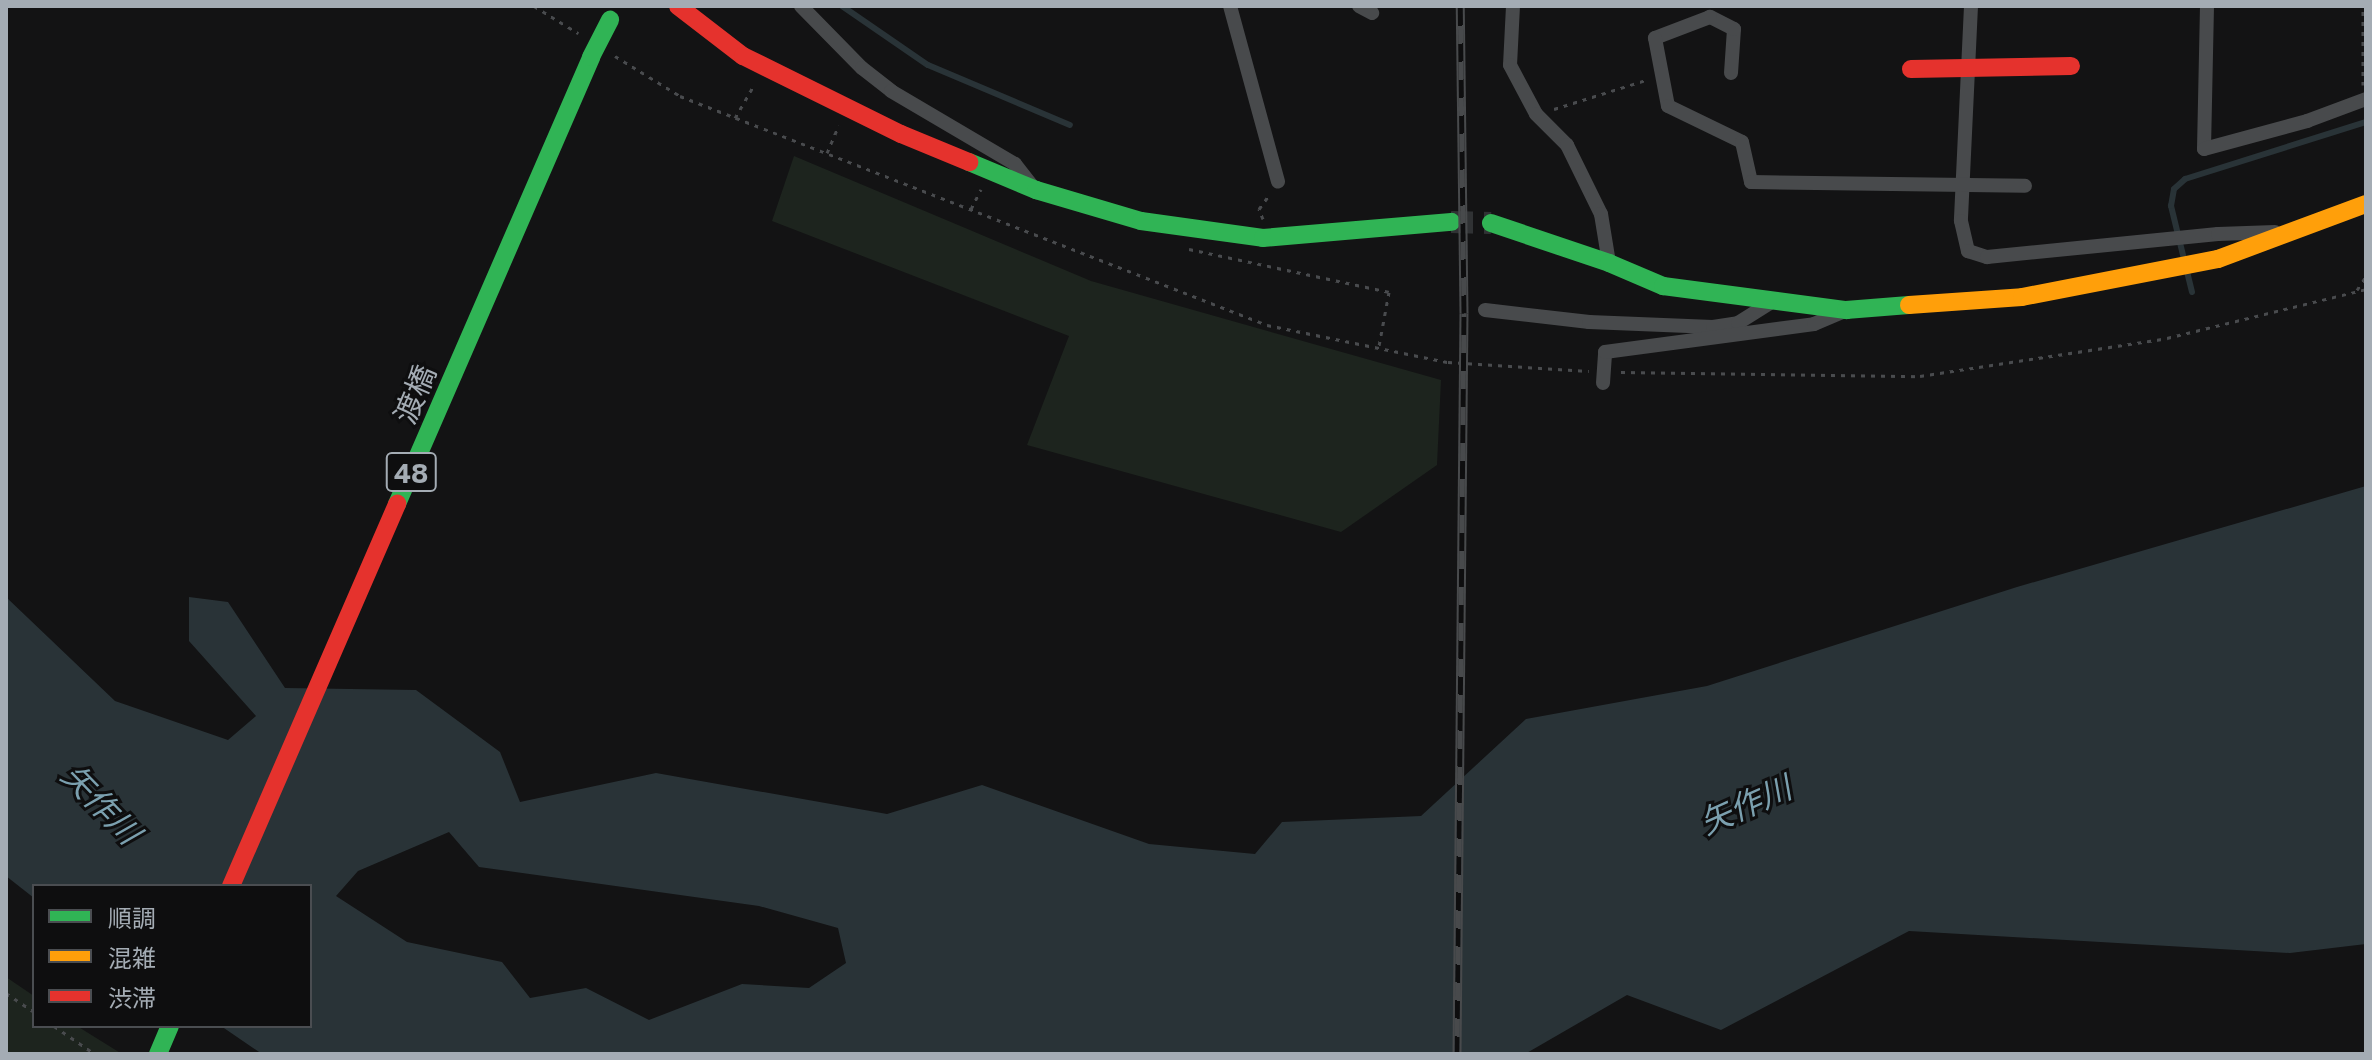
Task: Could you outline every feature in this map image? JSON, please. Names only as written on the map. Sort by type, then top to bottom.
[{"type":"street","points":[[678,6],[743,56],[901,134],[1036,190],[1141,221],[1270,237],[1451,222]]},
{"type":"street","points":[[801,6],[872,76],[943,124],[1015,164],[1036,190]]},
{"type":"street","points":[[1230,6],[1278,182]]},
{"type":"street","points":[[1513,6],[1510,65],[1536,114],[1567,145],[1601,214],[1609,263]]},
{"type":"street","points":[[1971,6],[1961,221],[1968,251],[1987,257],[2218,234],[2291,231]]},
{"type":"street","points":[[2207,6],[2204,149],[2307,121],[2364,100]]},
{"type":"street","points":[[1731,73],[1734,29],[1710,12],[1655,38],[1668,106],[1742,142],[1751,182],[2025,186]]},
{"type":"street","name":"48","points":[[589,48],[613,13]]},
{"type":"street","name":"渡橋","points":[[232,884],[589,48]]},
{"type":"street","points":[[1911,69],[2071,66]]},
{"type":"street","points":[[1491,223],[1609,263],[1663,286],[1846,310],[2022,297],[2218,259],[2366,204]]},
{"type":"street","points":[[1485,310],[1589,322],[1713,327],[1738,323],[1772,302]]},
{"type":"street","points":[[1603,377],[1605,352],[1814,324],[1846,310]]},
{"type":"street","points":[[158,1054],[169,1028]]},
{"type":"path","points":[[534,6],[589,48]]},
{"type":"path","points":[[2363,6],[2364,100]]},
{"type":"path","points":[[614,55],[680,96],[1267,325],[1448,362],[1603,377],[1920,376],[2167,338],[2366,289]]},
{"type":"path","points":[[735,118],[765,67]]},
{"type":"path","points":[[1536,114],[1661,75]]},
{"type":"path","points":[[827,153],[847,107]]},
{"type":"path","points":[[1270,237],[1259,209],[1278,182]]},
{"type":"path","points":[[1186,247],[1197,253],[1389,292],[1379,348]]},
{"type":"path","points":[[2356,291],[2366,276]]},
{"type":"path","points":[[6,993],[32,1011]]},
{"type":"path","points":[[57,1028],[95,1054]]},
{"type":"shaded area","points":[[794,156],[1091,281],[1441,380],[1437,465],[1341,532],[1027,445],[1069,336],[772,221]]},
{"type":"shaded area","points":[[6,977],[32,995],[32,1028],[80,1028],[122,1054],[6,1054]]},
{"type":"water","name":"矢作川","points":[[2366,486],[2366,944],[2290,953],[1909,931],[1721,1030],[1627,995],[1525,1054],[262,1054],[224,1028],[312,1028],[312,884],[32,884],[32,896],[6,876],[6,597],[115,701],[228,740],[256,716],[189,641],[189,597],[228,602],[285,688],[416,690],[500,752],[520,802],[656,773],[887,814],[982,785],[1149,844],[1255,854],[1282,822],[1421,816],[1526,719],[1707,686],[2017,587]],"holes":[[[449,832],[479,867],[759,906],[838,928],[846,963],[809,988],[742,984],[649,1020],[586,988],[530,998],[502,962],[407,942],[336,896],[358,871]]]},
{"type":"waterway","points":[[842,6],[928,65],[1070,125]]},
{"type":"waterway","points":[[2192,292],[2171,206],[2174,189],[2185,179],[2366,122]]},
{"type":"tunnel","points":[[1451,222],[1491,223]]},
{"type":"railway","points":[[1457,1054],[1464,313],[1460,6]]},
{"type":"traffic: fast","points":[[591,57],[610,20]]},
{"type":"traffic: fast","points":[[397,504],[591,57]]},
{"type":"traffic: fast","points":[[969,162],[1036,190],[1141,221],[1263,238],[1451,222]]},
{"type":"traffic: fast","points":[[1491,223],[1609,263],[1663,286],[1846,310],[1909,305]]},
{"type":"traffic: fast","points":[[158,1054],[169,1028]]},
{"type":"traffic: slow","points":[[1909,305],[2022,297],[2218,259],[2366,204]]},
{"type":"traffic: jam","points":[[678,6],[743,56],[901,134],[969,162]]},
{"type":"traffic: jam","points":[[1911,69],[2071,66]]},
{"type":"traffic: jam","points":[[232,884],[397,504]]}]
